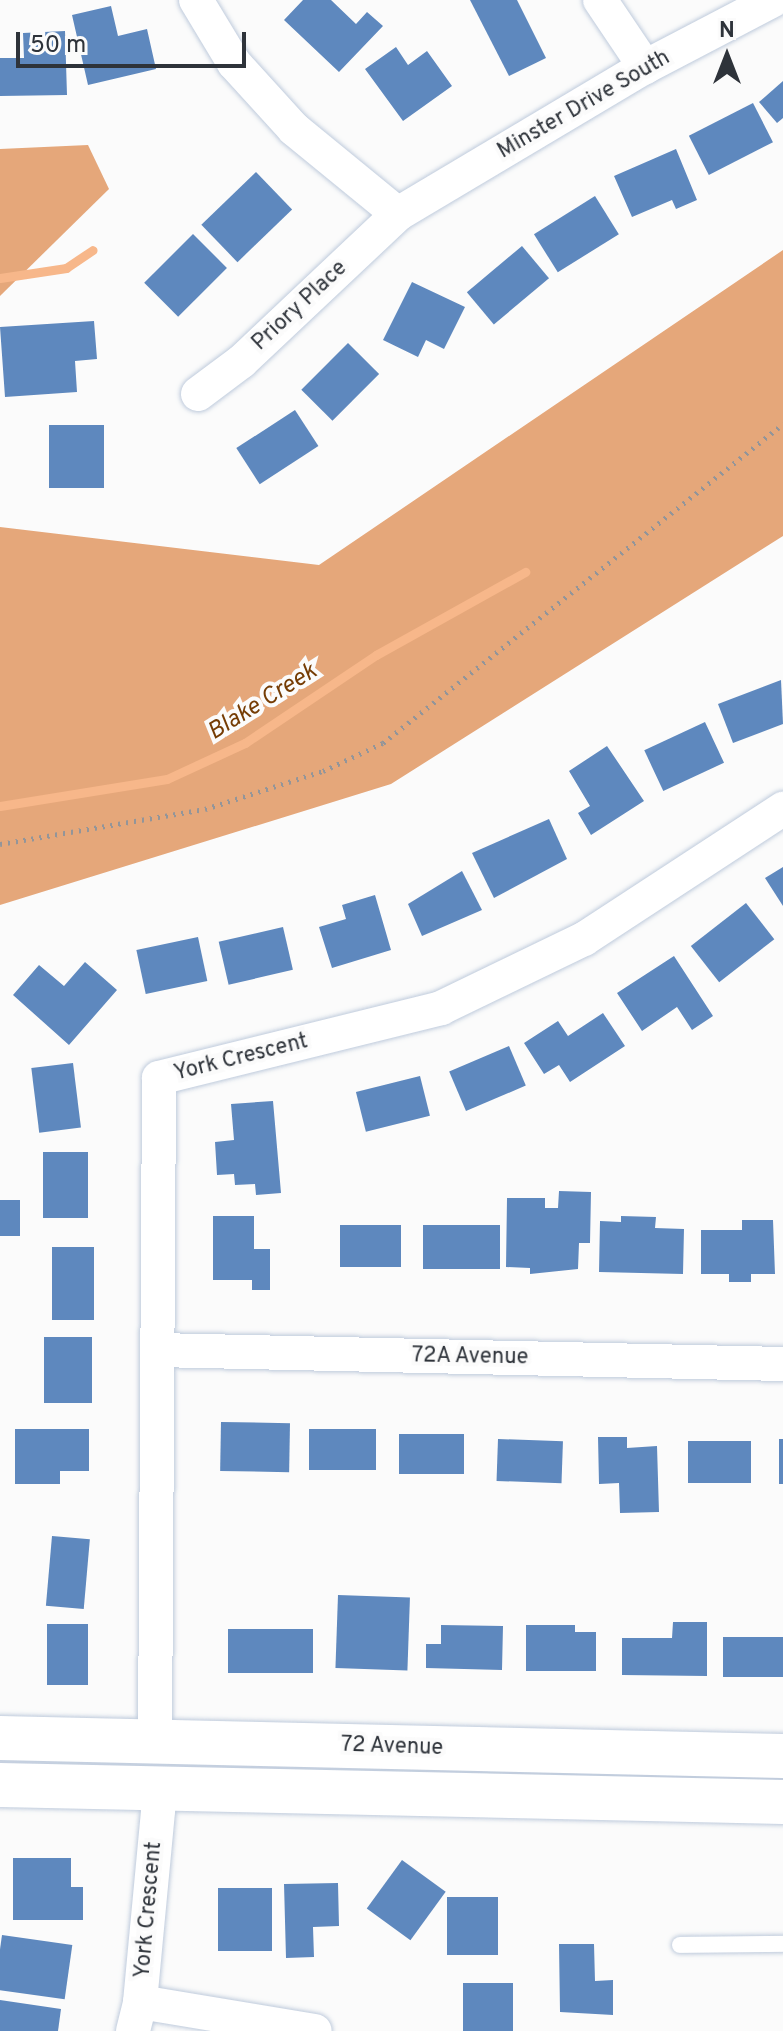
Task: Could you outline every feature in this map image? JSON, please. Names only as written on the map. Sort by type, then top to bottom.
[{"type":"main road","name":"72 Avenue","points":[[0,1738],[783,1756]]},
{"type":"main road","name":"72 Avenue","points":[[0,1785],[783,1802]]},
{"type":"street","points":[[196,0],[234,63],[294,129],[398,214]]},
{"type":"street","points":[[600,0],[645,67]]},
{"type":"street","name":"Minster Drive South","points":[[398,214],[645,67],[773,0]]},
{"type":"street","name":"Priory Place","points":[[198,394],[241,362],[398,214]]},
{"type":"street","name":"York Crescent","points":[[155,1740],[159,1078],[441,1008],[584,939],[783,809]]},
{"type":"street","name":"72A Avenue","points":[[157,1350],[783,1364]]},
{"type":"street","name":"York Crescent","points":[[136,2016],[158,1810],[155,1788]]},
{"type":"street","points":[[136,2016],[315,2031]]},
{"type":"lane","points":[[680,1945],[783,1944]]},
{"type":"path","points":[[0,844],[205,809],[323,771],[383,743],[783,424]]},
{"type":"shaded area","points":[[88,145],[109,189],[0,296],[0,149]]},
{"type":"shaded area","points":[[783,250],[783,536],[391,784],[0,905],[0,527],[319,565]]},
{"type":"building","points":[[303,0],[331,0],[356,24],[367,12],[383,26],[339,72],[284,20]]},
{"type":"building","points":[[470,0],[517,0],[546,58],[509,76]]},
{"type":"building","points":[[111,6],[118,36],[147,29],[156,69],[88,85],[72,15]]},
{"type":"building","points":[[65,31],[67,95],[0,96],[0,58],[24,58],[23,33]]},
{"type":"building","points":[[396,47],[408,65],[427,51],[452,86],[403,121],[365,69]]},
{"type":"building","points":[[783,81],[783,118],[777,123],[759,102]]},
{"type":"building","points":[[753,103],[773,142],[709,175],[689,136]]},
{"type":"building","points":[[676,149],[697,200],[676,209],[672,200],[632,217],[614,176]]},
{"type":"building","points":[[256,172],[292,209],[237,262],[201,225]]},
{"type":"building","points":[[595,196],[619,234],[558,272],[534,234]]},
{"type":"building","points":[[193,234],[227,268],[178,317],[144,283]]},
{"type":"building","points":[[522,246],[549,278],[494,324],[467,292]]},
{"type":"building","points":[[412,282],[465,307],[444,349],[426,340],[418,357],[383,340]]},
{"type":"building","points":[[94,321],[97,359],[75,361],[77,392],[5,397],[0,327]]},
{"type":"building","points":[[348,343],[379,374],[332,421],[301,390]]},
{"type":"building","points":[[295,410],[318,446],[260,484],[236,448]]},
{"type":"building","points":[[49,425],[104,425],[104,488],[49,488]]},
{"type":"building","points":[[781,680],[783,724],[733,743],[718,704]]},
{"type":"building","points":[[705,722],[724,763],[663,791],[644,750]]},
{"type":"building","points":[[607,746],[644,801],[591,835],[578,813],[590,806],[569,771]]},
{"type":"building","points":[[549,819],[567,859],[494,898],[472,853]]},
{"type":"building","points":[[783,867],[783,906],[765,878]]},
{"type":"building","points":[[462,871],[482,910],[422,936],[408,904]]},
{"type":"building","points":[[375,895],[391,950],[332,968],[319,927],[346,919],[342,905]]},
{"type":"building","points":[[746,903],[774,939],[719,982],[691,946]]},
{"type":"building","points":[[283,927],[293,970],[229,985],[219,942]]},
{"type":"building","points":[[198,937],[207,981],[146,994],[136,950]]},
{"type":"building","points":[[674,956],[713,1016],[692,1030],[677,1007],[642,1031],[617,993]]},
{"type":"building","points":[[85,962],[117,990],[69,1045],[13,995],[39,965],[64,986]]},
{"type":"building","points":[[603,1013],[625,1046],[570,1082],[559,1065],[544,1074],[524,1043],[558,1021],[568,1036]]},
{"type":"building","points":[[509,1046],[526,1086],[466,1111],[449,1071]]},
{"type":"building","points":[[73,1063],[81,1128],[39,1133],[31,1068]]},
{"type":"building","points":[[420,1076],[430,1116],[366,1132],[356,1092]]},
{"type":"building","points":[[273,1101],[281,1193],[256,1195],[255,1184],[235,1185],[234,1174],[217,1175],[215,1142],[234,1140],[231,1104]]},
{"type":"building","points":[[43,1152],[88,1152],[88,1218],[43,1218]]},
{"type":"building","points":[[559,1191],[591,1192],[590,1243],[579,1243],[578,1269],[530,1274],[530,1268],[506,1267],[507,1198],[545,1198],[545,1208],[558,1208]]},
{"type":"building","points":[[0,1200],[20,1200],[20,1236],[0,1236]]},
{"type":"building","points":[[213,1216],[254,1216],[254,1249],[270,1249],[270,1290],[252,1290],[252,1280],[213,1280]]},
{"type":"building","points":[[621,1216],[656,1217],[655,1228],[684,1229],[683,1274],[599,1272],[600,1221],[621,1222]]},
{"type":"building","points":[[742,1220],[773,1220],[775,1274],[751,1274],[751,1282],[729,1282],[729,1274],[701,1274],[701,1230],[742,1230]]},
{"type":"building","points":[[340,1225],[401,1225],[401,1267],[340,1267]]},
{"type":"building","points":[[423,1225],[500,1225],[500,1269],[423,1269]]},
{"type":"building","points":[[52,1247],[94,1247],[94,1320],[52,1320]]},
{"type":"building","points":[[44,1337],[92,1337],[92,1403],[44,1403]]},
{"type":"building","points":[[221,1422],[290,1423],[289,1472],[220,1471]]},
{"type":"building","points":[[15,1429],[89,1429],[89,1471],[60,1471],[60,1484],[15,1484]]},
{"type":"building","points":[[309,1429],[376,1429],[376,1470],[309,1470]]},
{"type":"building","points":[[399,1434],[464,1434],[464,1474],[399,1474]]},
{"type":"building","points":[[598,1437],[627,1437],[627,1448],[657,1446],[659,1512],[620,1513],[619,1483],[599,1484]]},
{"type":"building","points":[[498,1439],[563,1441],[561,1483],[497,1481]]},
{"type":"building","points":[[779,1439],[783,1439],[783,1484],[779,1484]]},
{"type":"building","points":[[688,1441],[751,1441],[751,1483],[688,1483]]},
{"type":"building","points":[[52,1536],[90,1539],[84,1609],[46,1606]]},
{"type":"building","points":[[338,1595],[410,1598],[407,1670],[335,1668]]},
{"type":"building","points":[[673,1622],[707,1622],[707,1676],[622,1675],[622,1638],[672,1638]]},
{"type":"building","points":[[47,1624],[88,1624],[88,1685],[47,1685]]},
{"type":"building","points":[[441,1625],[503,1626],[502,1670],[426,1668],[426,1644],[441,1644]]},
{"type":"building","points":[[526,1625],[575,1625],[575,1632],[596,1632],[596,1671],[526,1671]]},
{"type":"building","points":[[228,1629],[313,1629],[313,1673],[228,1673]]},
{"type":"building","points":[[723,1637],[783,1637],[783,1677],[723,1677]]},
{"type":"building","points":[[13,1858],[71,1858],[71,1887],[83,1887],[83,1920],[13,1920]]},
{"type":"building","points":[[402,1860],[446,1892],[410,1940],[367,1909]]},
{"type":"building","points":[[338,1883],[339,1926],[313,1927],[314,1957],[286,1958],[284,1884]]},
{"type":"building","points":[[218,1888],[272,1888],[272,1951],[218,1951]]},
{"type":"building","points":[[447,1897],[498,1897],[498,1955],[447,1955]]},
{"type":"building","points":[[2,1935],[72,1945],[65,1999],[0,1990]]},
{"type":"building","points":[[559,1944],[594,1944],[595,1981],[613,1980],[613,2015],[560,2012]]},
{"type":"building","points":[[463,1983],[513,1983],[513,2031],[463,2031]]},
{"type":"building","points":[[0,2000],[61,2009],[58,2031],[0,2031]]},
{"type":"waterway","points":[[0,278],[66,268],[93,250]]},
{"type":"waterway","name":"Blake Creek","points":[[0,806],[167,779],[245,743],[376,655],[525,572]]}]
